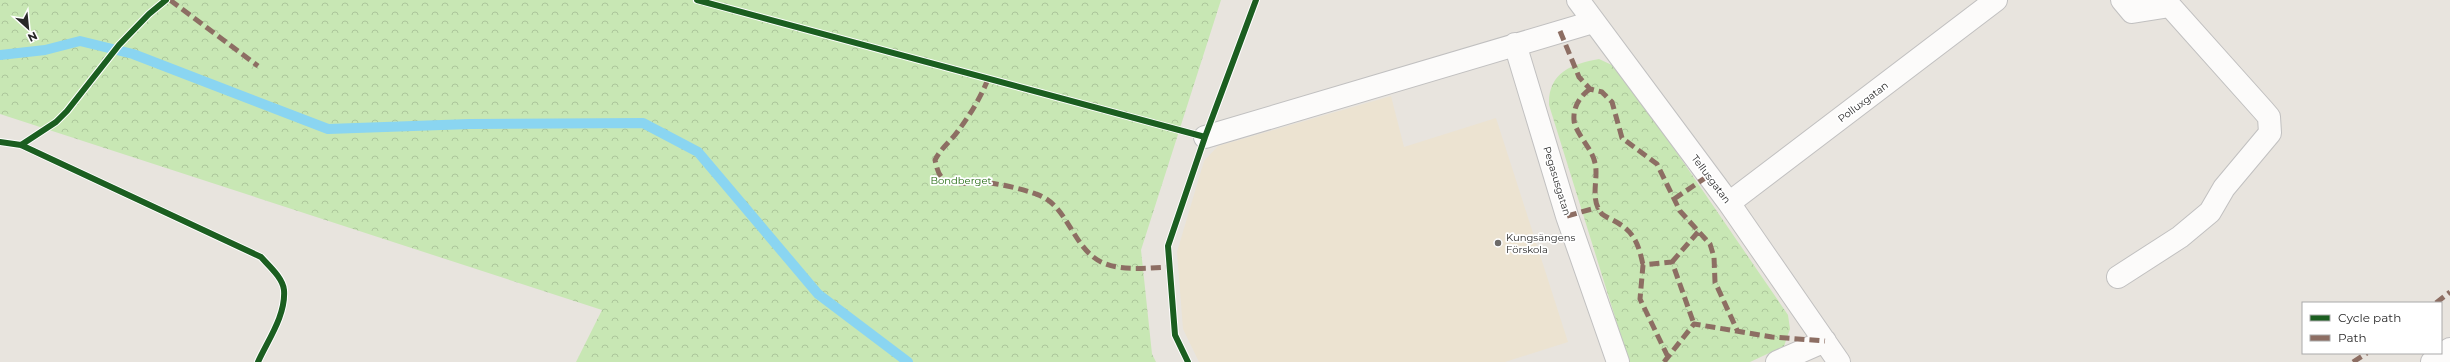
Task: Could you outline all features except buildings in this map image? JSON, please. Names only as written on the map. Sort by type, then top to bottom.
[{"type":"street","name":"Tellusgatan","points":[[1578,0],[1729,203],[1838,362]]},
{"type":"street","name":"Polluxgatan","points":[[1729,203],[1996,0]]},
{"type":"street","points":[[2118,277],[2180,237],[2210,212],[2224,188],[2250,160],[2270,133],[2269,118],[2263,110],[2170,6],[2132,12],[2122,0]]},
{"type":"street","points":[[1205,137],[1593,22]]},
{"type":"street","name":"Pegasusgatan","points":[[1515,44],[1567,216],[1618,362]]},
{"type":"street","points":[[1777,362],[1825,341]]},
{"type":"street","points":[[2432,362],[2450,349]]},
{"type":"shaded area","points":[[1391,96],[1404,147],[1496,118],[1568,342],[1505,362],[1199,362],[1183,329],[1177,252],[1204,161],[1218,146]]},
{"type":"green space","name":"Bondberget","points":[[0,0],[1221,0],[1141,250],[1152,354],[1156,362],[576,362],[602,310],[0,114]]},
{"type":"green space","points":[[1599,59],[1614,66],[1627,80],[1788,315],[1790,329],[1784,346],[1750,362],[1629,362],[1549,105],[1552,85],[1563,72],[1579,64]]},
{"type":"waterway","points":[[0,55],[45,50],[80,41],[133,54],[328,129],[470,124],[643,123],[698,152],[818,294],[908,362]]},
{"type":"marked path","points":[[170,0],[258,66]]},
{"type":"marked path","points":[[1560,31],[1579,77],[1590,89],[1602,92],[1612,102],[1622,138],[1657,164],[1680,211],[1710,244],[1714,257],[1715,282],[1737,330]]},
{"type":"marked path","points":[[988,79],[979,99],[967,119],[935,160],[941,177],[954,184],[982,182],[1003,185],[1036,194],[1047,200],[1056,208],[1086,250],[1095,258],[1106,264],[1121,268],[1169,267]]},
{"type":"marked path","points":[[1590,89],[1578,102],[1574,120],[1577,130],[1591,152],[1595,163],[1596,202],[1602,214],[1629,231],[1638,246],[1643,265]]},
{"type":"marked path","points":[[1674,199],[1708,176]]},
{"type":"marked path","points":[[1567,216],[1599,207]]},
{"type":"marked path","points":[[1672,262],[1698,232]]},
{"type":"marked path","points":[[1668,357],[1640,299],[1643,265],[1672,262],[1694,324]]},
{"type":"marked path","points":[[2437,302],[2450,292]]},
{"type":"marked path","points":[[1664,362],[1694,324],[1772,337],[1825,341]]},
{"type":"marked path","points":[[2353,362],[2365,354]]},
{"type":"cycle path","points":[[21,145],[56,122],[67,111],[119,45],[149,14],[166,0]]},
{"type":"cycle path","points":[[697,0],[1205,137]]},
{"type":"cycle path","points":[[1188,362],[1175,335],[1168,246],[1205,137],[1256,0]]},
{"type":"cycle path","points":[[0,142],[21,145],[261,257],[281,281],[284,290],[284,299],[279,318],[258,362]]},
{"type":"place","name":"Kungsängens Förskola","points":[[1498,243]]}]
